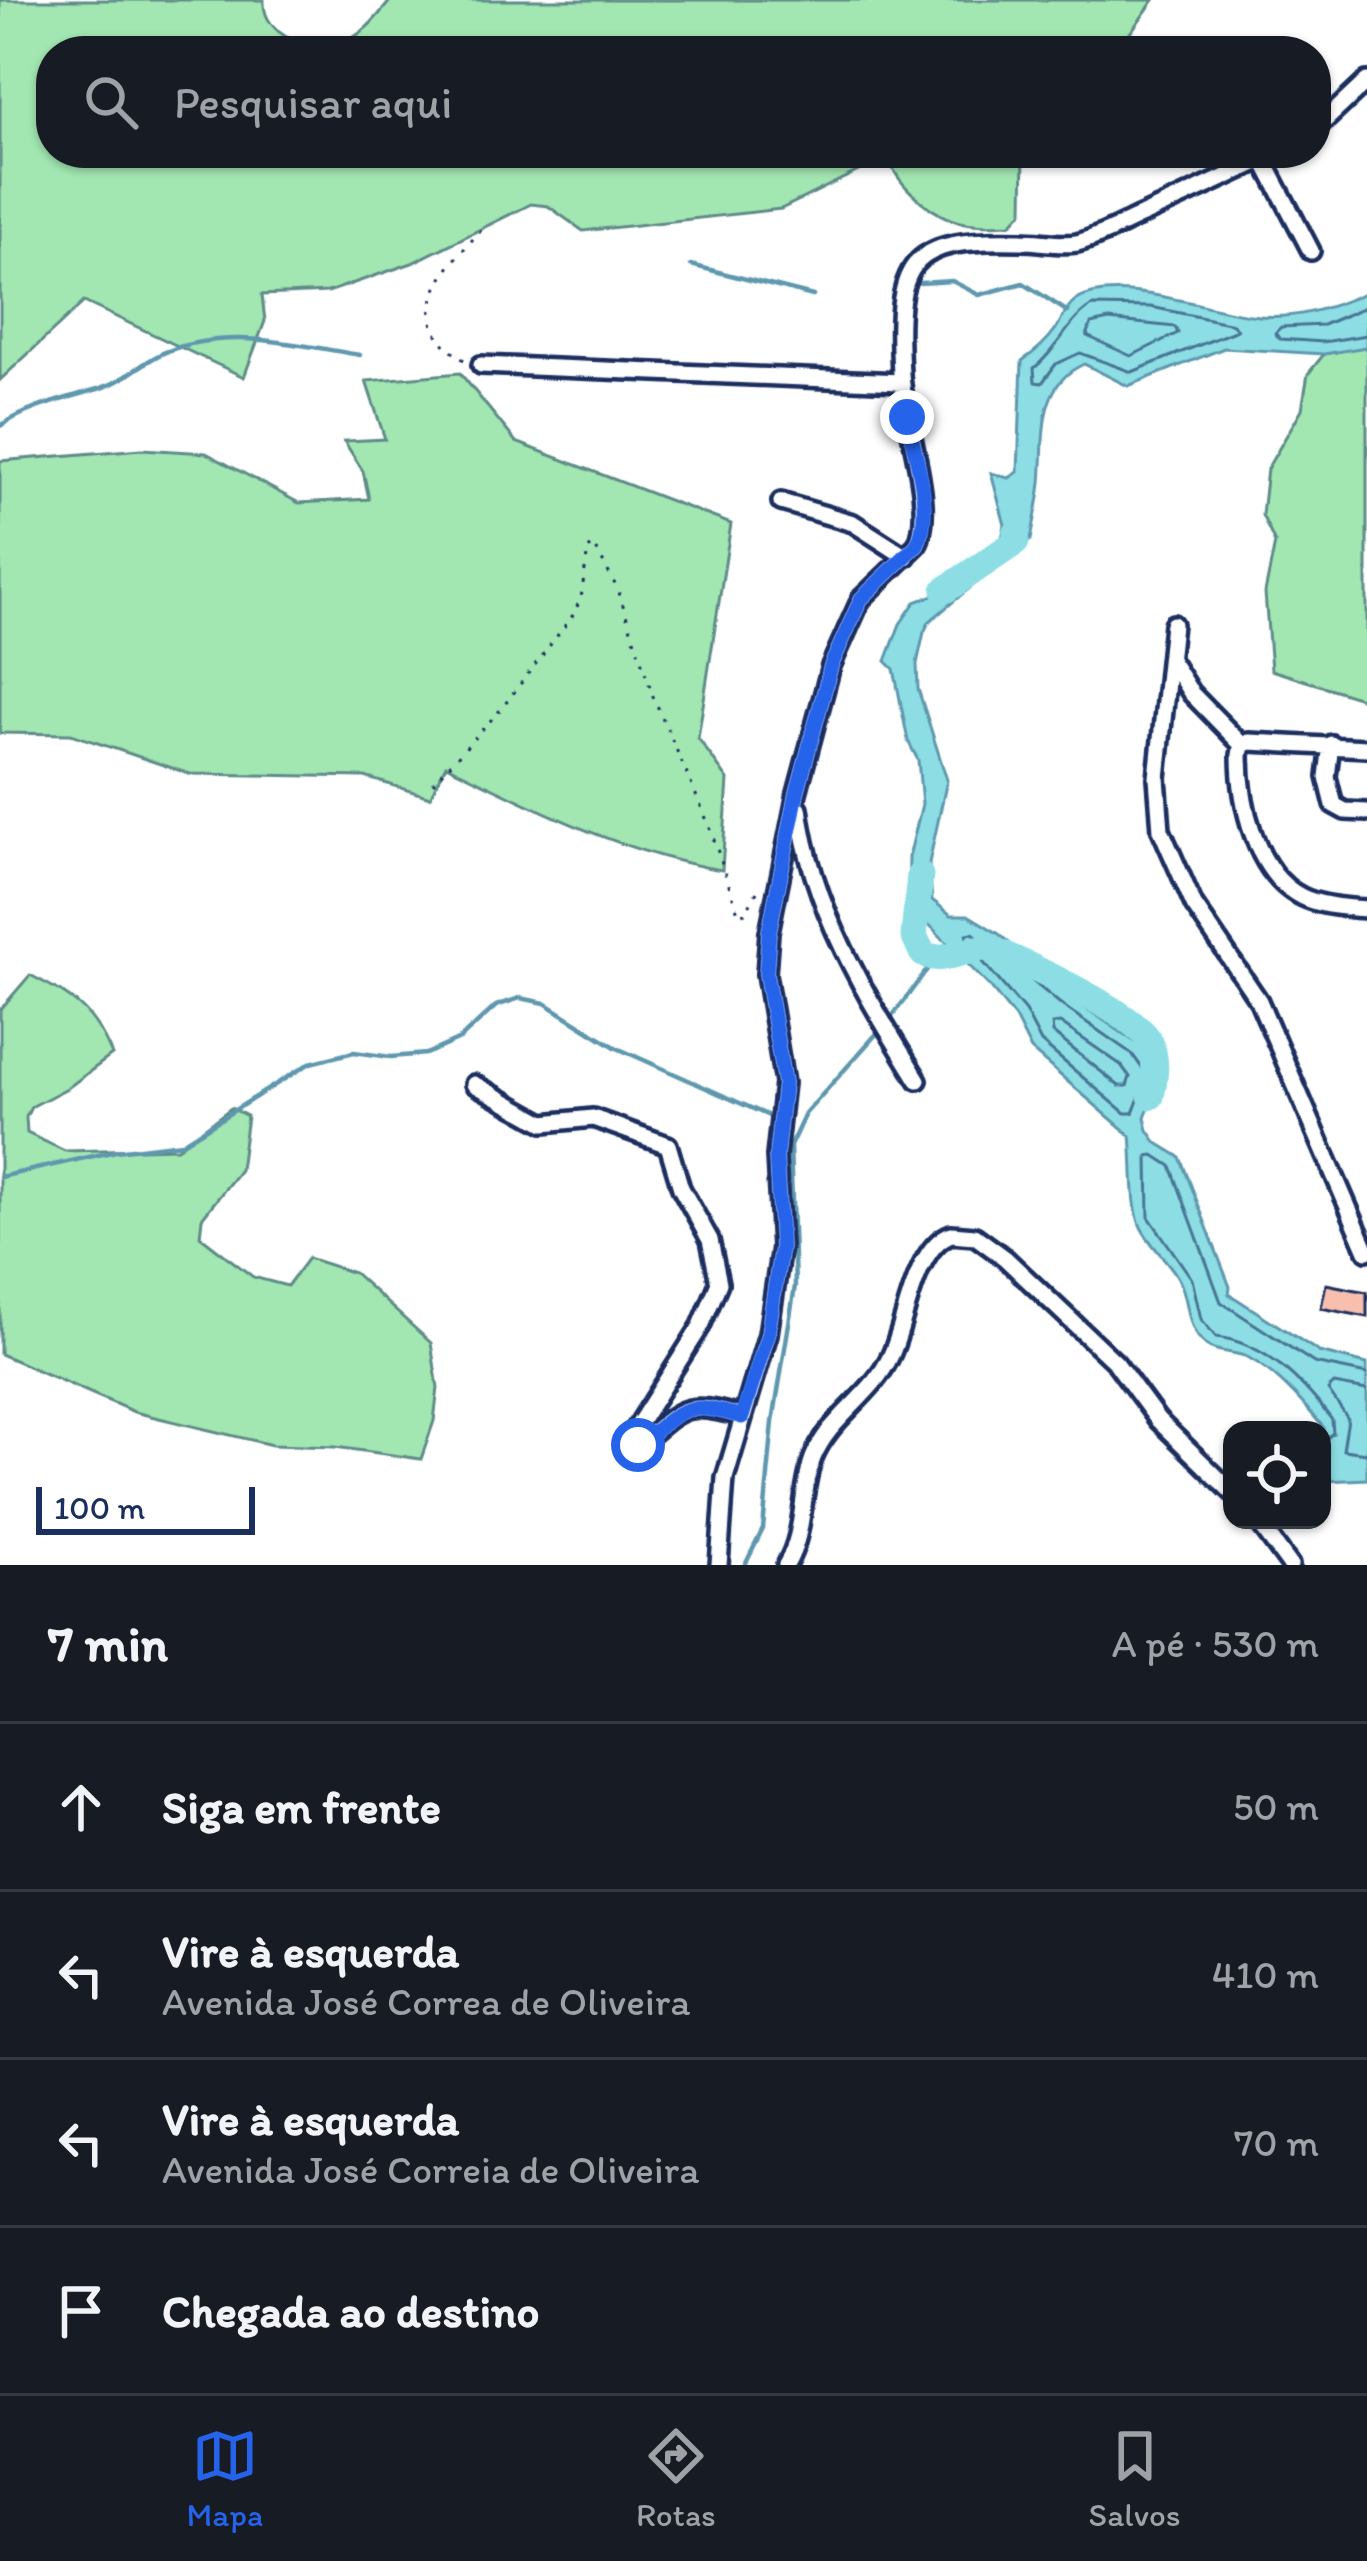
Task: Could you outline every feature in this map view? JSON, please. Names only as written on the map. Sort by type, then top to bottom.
[{"type":"street","points":[[1331,115],[1367,81]]},
{"type":"street","points":[[719,1565],[725,1478],[768,1334],[781,1247],[776,1156],[784,1083],[766,974],[769,932],[797,793],[831,666],[850,616],[922,535],[901,382],[900,297],[918,259],[934,248],[979,239],[1083,241],[1244,168]]},
{"type":"street","points":[[1275,168],[1311,251]]},
{"type":"street","points":[[481,365],[901,382]]},
{"type":"street","points":[[781,502],[853,523],[906,556]]},
{"type":"street","points":[[1173,624],[1157,778],[1161,830],[1194,905],[1259,1001],[1367,1251]]},
{"type":"street","points":[[1170,659],[1191,692],[1242,745],[1241,782],[1250,822],[1267,862],[1302,897],[1367,909]]},
{"type":"street","points":[[1331,744],[1327,777],[1334,806],[1367,812]]},
{"type":"street","points":[[1242,745],[1367,748]]},
{"type":"street","points":[[797,793],[813,881],[880,1016],[918,1079]]},
{"type":"street","points":[[474,1084],[544,1123],[590,1117],[668,1144],[681,1188],[710,1240],[718,1283],[701,1327],[628,1441],[638,1445],[675,1412],[688,1408],[742,1417]]},
{"type":"street","points":[[786,1565],[799,1539],[808,1475],[824,1436],[881,1374],[928,1252],[950,1234],[975,1236],[1005,1258],[1115,1364],[1158,1420],[1223,1483]]},
{"type":"street","points":[[1264,1529],[1290,1565]]},
{"type":"path","points":[[481,365],[462,359],[437,334],[431,302],[436,284],[485,226]]},
{"type":"path","points":[[433,783],[502,708],[573,615],[581,598],[588,549],[594,545],[618,590],[653,696],[709,825],[739,915],[745,914],[766,879],[782,871]]},
{"type":"green space","points":[[0,0],[264,0],[271,23],[286,36],[36,36],[36,168],[865,168],[781,209],[583,231],[548,206],[531,204],[412,263],[328,292],[262,295],[265,321],[244,377],[84,302],[0,380]]},
{"type":"green space","points":[[391,0],[1154,0],[1128,36],[356,36]]},
{"type":"green space","points":[[894,168],[1024,168],[1023,211],[1011,224],[950,219],[912,193]]},
{"type":"green space","points":[[1367,346],[1367,700],[1271,670],[1265,593],[1275,543],[1262,515],[1267,469],[1302,409],[1308,374],[1324,354]]},
{"type":"green space","points":[[460,373],[516,442],[731,524],[698,738],[728,780],[722,870],[615,841],[446,765],[430,797],[365,777],[190,774],[71,734],[0,733],[0,461],[142,449],[206,453],[299,503],[369,499],[363,471],[344,441],[385,439],[366,381]]},
{"type":"green space","points":[[30,975],[80,1006],[112,1055],[69,1087],[31,1107],[27,1133],[65,1151],[177,1148],[231,1108],[247,1116],[240,1170],[202,1218],[200,1236],[253,1277],[287,1286],[308,1258],[354,1273],[431,1343],[438,1388],[434,1421],[421,1459],[335,1447],[272,1445],[134,1412],[0,1354],[0,1010]]},
{"type":"water","points":[[1115,292],[1250,315],[1296,315],[1367,292],[1366,347],[1324,354],[1224,348],[1128,386],[1084,364],[1069,373],[1050,399],[1046,414],[1031,540],[929,622],[917,664],[918,689],[947,780],[929,863],[932,900],[951,915],[968,915],[999,934],[1070,997],[1141,1046],[1157,1068],[1158,1083],[1145,1117],[1148,1130],[1157,1143],[1180,1157],[1229,1294],[1319,1352],[1367,1364],[1367,1479],[1331,1481],[1331,1421],[1318,1421],[1259,1364],[1210,1348],[1195,1332],[1179,1279],[1145,1235],[1138,1218],[1131,1136],[1031,1050],[1015,1018],[991,988],[908,903],[909,857],[922,804],[918,760],[908,741],[894,669],[886,661],[900,624],[915,602],[942,592],[957,574],[981,568],[1000,546],[1005,525],[991,473],[1009,478],[1018,472],[1022,361],[1048,339],[1073,303]]},
{"type":"building","points":[[1326,1284],[1367,1292],[1367,1317],[1321,1308]]},
{"type":"waterway","points":[[691,265],[813,296]]},
{"type":"waterway","points":[[920,283],[952,281],[979,295],[1023,283],[1068,312]]},
{"type":"waterway","points":[[0,426],[113,383],[160,355],[191,344],[264,340],[360,355]]},
{"type":"waterway","points":[[945,590],[1016,542],[1016,534]]},
{"type":"waterway","points":[[920,875],[914,936],[923,954],[939,957],[990,948],[1121,1015],[1151,1046],[1155,1068],[1151,1096]]},
{"type":"waterway","points":[[888,1022],[935,959]]},
{"type":"waterway","points":[[0,1177],[116,1151],[182,1143],[310,1063],[354,1052],[391,1057],[426,1054],[460,1039],[496,1006],[520,998],[545,1003],[617,1048],[769,1116]]},
{"type":"waterway","points":[[745,1565],[763,1529],[773,1422],[795,1286],[790,1146],[805,1114],[880,1030]]},
{"type":"route","points":[[638,1445],[675,1412],[688,1408],[742,1417],[760,1367],[781,1247],[776,1156],[784,1083],[766,974],[769,932],[797,793],[831,666],[850,616],[922,535],[923,506],[907,417]]}]
